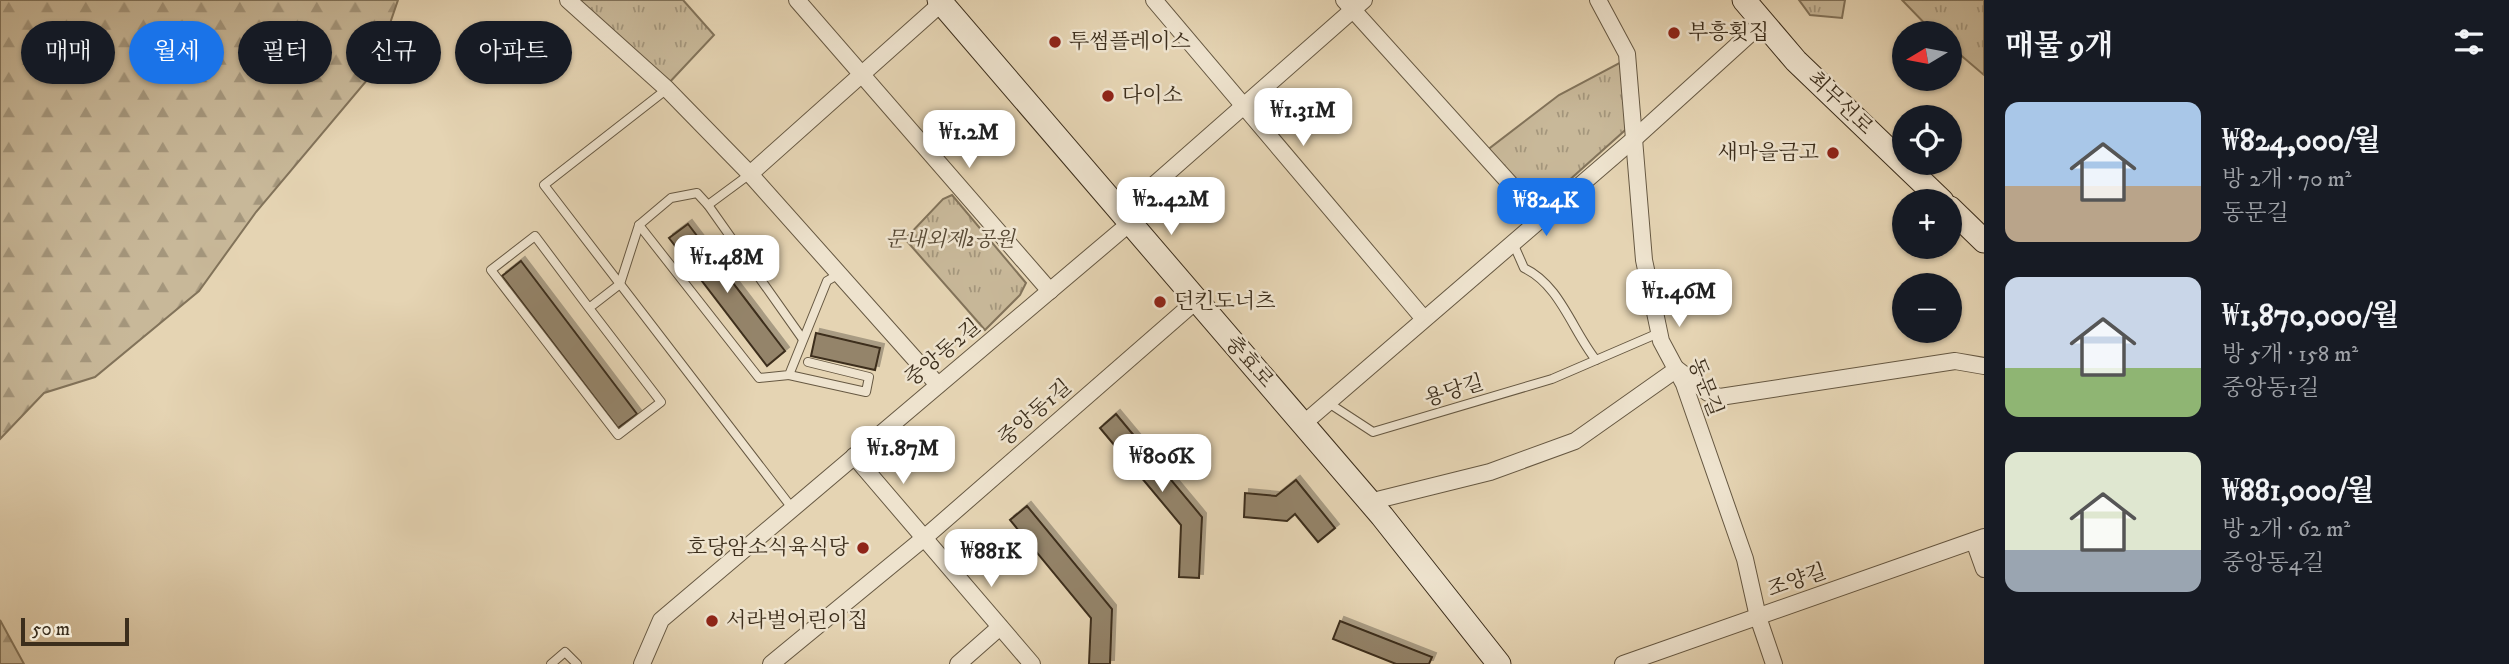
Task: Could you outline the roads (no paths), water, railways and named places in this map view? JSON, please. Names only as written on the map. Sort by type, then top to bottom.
[{"type":"street","points":[[568,0],[667,89],[750,174],[938,385]]},
{"type":"street","points":[[797,0],[1050,290]]},
{"type":"street","points":[[1154,0],[1424,319]]},
{"type":"street","name":"동문길","points":[[1598,0],[1627,54],[1643,260],[1661,341],[1677,369],[1745,559],[1758,617],[1774,664]]},
{"type":"street","name":"최무선로","points":[[1744,0],[1796,61],[1929,189]]},
{"type":"street","points":[[750,174],[942,1]]},
{"type":"street","name":"충효로","points":[[942,1],[1369,502],[1499,664]]},
{"type":"street","points":[[1354,3],[1541,218]]},
{"type":"street","name":"중앙동2길","points":[[642,664],[661,620],[1050,290],[1354,3]]},
{"type":"street","points":[[1303,424],[1635,138],[1762,22]]},
{"type":"street","points":[[1962,220],[1984,241]]},
{"type":"street","name":"중앙동1길","points":[[771,664],[923,539],[1197,300]]},
{"type":"street","points":[[1369,502],[1490,472],[1575,441],[1677,369],[1708,393],[1720,397],[1955,361],[1984,366]]},
{"type":"street","points":[[854,456],[1032,664]]},
{"type":"street","points":[[1979,539],[1984,569]]},
{"type":"street","name":"조양길","points":[[1623,664],[1979,539]]},
{"type":"street","points":[[958,664],[1000,627]]},
{"type":"lane","points":[[667,89],[544,185],[793,509]]},
{"type":"lane","points":[[708,205],[750,174]]},
{"type":"lane","points":[[589,308],[620,284],[639,225],[671,198],[697,193],[802,338]]},
{"type":"lane","points":[[639,225],[759,378],[789,375],[866,392],[869,377],[808,362]]},
{"type":"lane","points":[[535,236],[589,308],[661,401],[618,435],[491,270],[535,236]]},
{"type":"lane","points":[[1513,243],[1524,268],[1536,274],[1566,309],[1584,345],[1596,360]]},
{"type":"lane","points":[[789,375],[827,281],[839,274]]},
{"type":"lane","name":"용당길","points":[[1327,402],[1350,419],[1365,424],[1373,432],[1552,379],[1661,332]]},
{"type":"lane","points":[[551,664],[565,652],[577,664]]},
{"type":"place","name":"부흥횟집","points":[[1674,33]]},
{"type":"place","name":"투썸플레이스","points":[[1055,42]]},
{"type":"place","name":"다이소","points":[[1108,96]]},
{"type":"place","name":"새마을금고","points":[[1833,153]]},
{"type":"place","name":"던킨도너츠","points":[[1160,302]]},
{"type":"place","name":"호당암소식육식당","points":[[863,548]]},
{"type":"place","name":"서라벌어린이집","points":[[712,621]]},
{"type":"park label","name":"문내외제2공원","points":[[950,240]]}]
